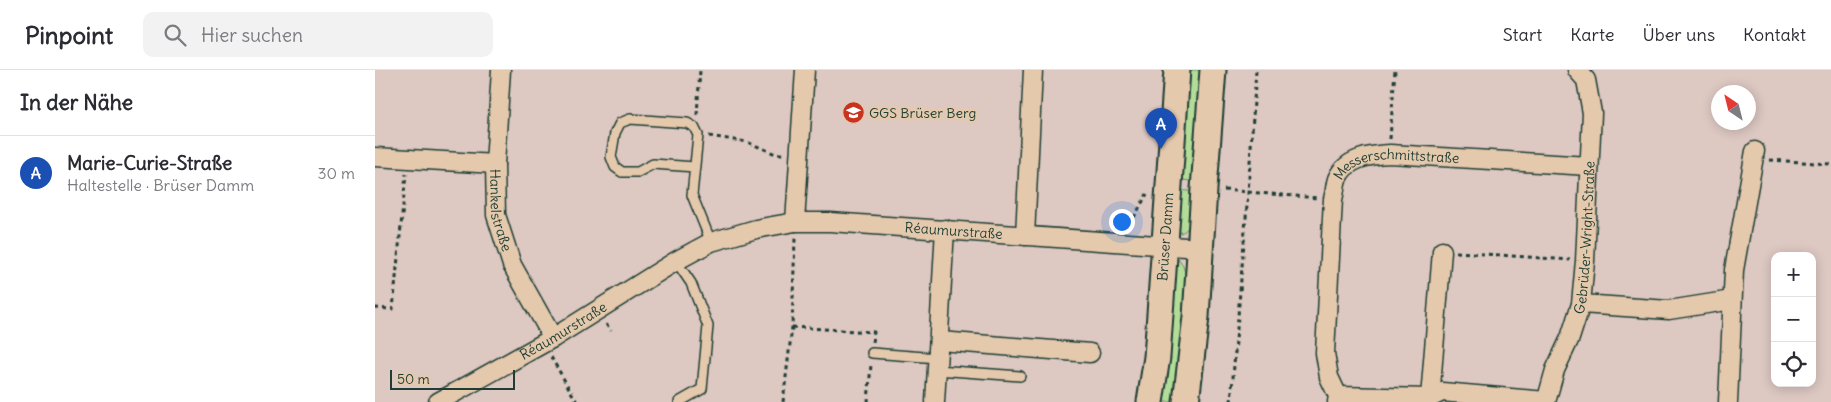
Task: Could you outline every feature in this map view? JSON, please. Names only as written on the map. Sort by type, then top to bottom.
[{"type":"street","name":"Hankelstraße","points":[[501,70],[495,164],[496,215],[512,264],[548,341]]},
{"type":"street","points":[[795,222],[805,70]]},
{"type":"street","points":[[1025,236],[1033,70]]},
{"type":"street","name":"Brüser Damm","points":[[1150,402],[1157,357],[1177,70]]},
{"type":"street","points":[[1187,402],[1196,317],[1213,70]]},
{"type":"street","name":"Gebrüder-Wright-Straße","points":[[1546,401],[1555,370],[1570,338],[1581,304],[1585,261],[1592,112],[1586,80],[1577,70]]},
{"type":"street","name":"Messerschmittstraße","points":[[1546,401],[1442,392],[1430,398],[1338,399],[1329,377],[1325,353],[1333,199],[1337,178],[1356,160],[1368,156],[1390,154],[1589,166]]},
{"type":"street","points":[[1728,402],[1731,300],[1734,270],[1755,155]]},
{"type":"street","points":[[375,157],[495,164]]},
{"type":"street","name":"Réaumurstraße","points":[[438,402],[548,341],[676,261],[711,242],[755,229],[795,222],[829,222],[1165,244],[1200,248]]},
{"type":"street","points":[[935,402],[945,229]]},
{"type":"street","points":[[1430,398],[1442,251]]},
{"type":"street","points":[[1581,304],[1669,310],[1731,300]]},
{"type":"street","points":[[938,356],[1090,353]]},
{"type":"lane","points":[[695,167],[653,164],[638,172],[622,172],[615,167],[611,157],[615,133],[620,123],[630,119],[687,123],[696,131],[695,167],[692,195],[711,242]]},
{"type":"lane","points":[[676,261],[691,282],[708,326],[702,388],[679,402]]},
{"type":"lane","points":[[872,353],[938,356],[1020,376]]},
{"type":"path","points":[[700,70],[696,131],[747,142],[776,154],[799,155]]},
{"type":"path","points":[[1231,402],[1248,193],[1255,70]]},
{"type":"path","points":[[1390,154],[1395,70]]},
{"type":"path","points":[[1755,155],[1831,164]]},
{"type":"path","points":[[375,308],[393,309],[407,159]]},
{"type":"path","points":[[1220,190],[1333,199]]},
{"type":"path","points":[[1131,225],[1149,191]]},
{"type":"path","points":[[783,402],[793,326],[795,222]]},
{"type":"path","points":[[1442,251],[1585,261]]},
{"type":"path","points":[[793,326],[874,332],[868,402]]},
{"type":"path","points":[[548,341],[577,402]]},
{"type":"green space","points":[[1185,70],[1204,70],[1196,181],[1178,180]]},
{"type":"green space","points":[[1177,190],[1197,192],[1190,224],[1183,232],[1177,233]]},
{"type":"green space","points":[[1175,258],[1183,266],[1187,279],[1177,402],[1158,402]]},
{"type":"place","name":"GGS Brüser Berg","points":[[853,113]]},
{"type":"place","name":"Marie-Curie-Straße","points":[[1161,149]]}]
